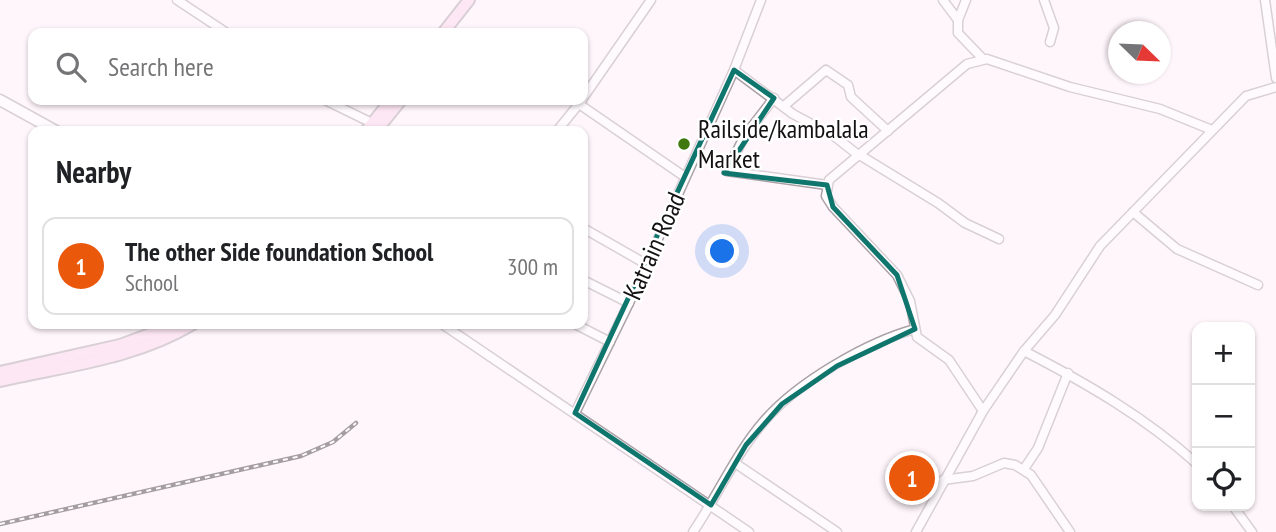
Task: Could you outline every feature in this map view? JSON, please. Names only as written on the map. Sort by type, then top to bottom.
[{"type":"main road","points":[[447,28],[469,0]]},
{"type":"main road","points":[[456,28],[478,0]]},
{"type":"main road","points":[[373,126],[388,105]]},
{"type":"main road","points":[[374,126],[396,105]]},
{"type":"main road","points":[[0,372],[120,345],[163,329]]},
{"type":"main road","points":[[0,381],[122,354],[164,340],[184,329]]},
{"type":"street","points":[[177,0],[219,28]]},
{"type":"street","points":[[588,91],[652,0]]},
{"type":"street","name":"Katrain Road","points":[[575,413],[629,303],[734,70],[761,0]]},
{"type":"street","points":[[943,0],[958,20]]},
{"type":"street","points":[[966,0],[958,20],[960,36],[983,59],[1070,87],[1160,109],[1212,130]]},
{"type":"street","points":[[1044,0],[1054,28],[1050,41]]},
{"type":"street","points":[[1265,0],[1276,78]]},
{"type":"street","points":[[983,59],[967,64],[857,154],[827,185],[826,195],[833,207],[897,275],[910,302],[920,342],[948,360],[983,411]]},
{"type":"street","points":[[734,70],[784,106],[938,203],[965,223],[999,239]]},
{"type":"street","points":[[784,106],[826,70],[848,85],[853,99],[888,131]]},
{"type":"street","points":[[916,532],[983,411],[1024,351],[1055,315],[1100,246],[1246,96],[1276,87]]},
{"type":"street","points":[[774,98],[744,137],[727,171],[827,185]]},
{"type":"street","points":[[0,100],[47,126]]},
{"type":"street","points":[[334,105],[366,126]]},
{"type":"street","points":[[561,126],[578,105]]},
{"type":"street","points":[[586,105],[685,177]]},
{"type":"street","points":[[1133,212],[1177,249],[1258,285]]},
{"type":"street","points":[[588,232],[646,264]]},
{"type":"street","points":[[588,283],[629,303]]},
{"type":"street","points":[[449,329],[749,532]]},
{"type":"street","points":[[585,329],[610,342]]},
{"type":"street","points":[[693,532],[735,463],[766,419],[837,366],[880,341],[915,329]]},
{"type":"street","points":[[1024,351],[1068,373],[1149,423],[1192,460]]},
{"type":"street","points":[[1024,470],[1038,448],[1068,373]]},
{"type":"street","points":[[735,463],[837,532]]},
{"type":"street","points":[[943,480],[973,476],[1003,463],[1024,470],[1055,506],[1070,532]]},
{"type":"street","points":[[1237,511],[1252,532]]},
{"type":"highlighted area","points":[[734,70],[774,98],[724,173],[827,185],[833,207],[897,275],[915,329],[837,366],[782,404],[746,445],[711,505],[575,413]]},
{"type":"railway","points":[[0,524],[301,456],[333,442],[356,423]]},
{"type":"place","name":"Railside/kambalala Market","points":[[684,144]]},
{"type":"place","name":"The other Side foundation School","points":[[912,478]]}]
